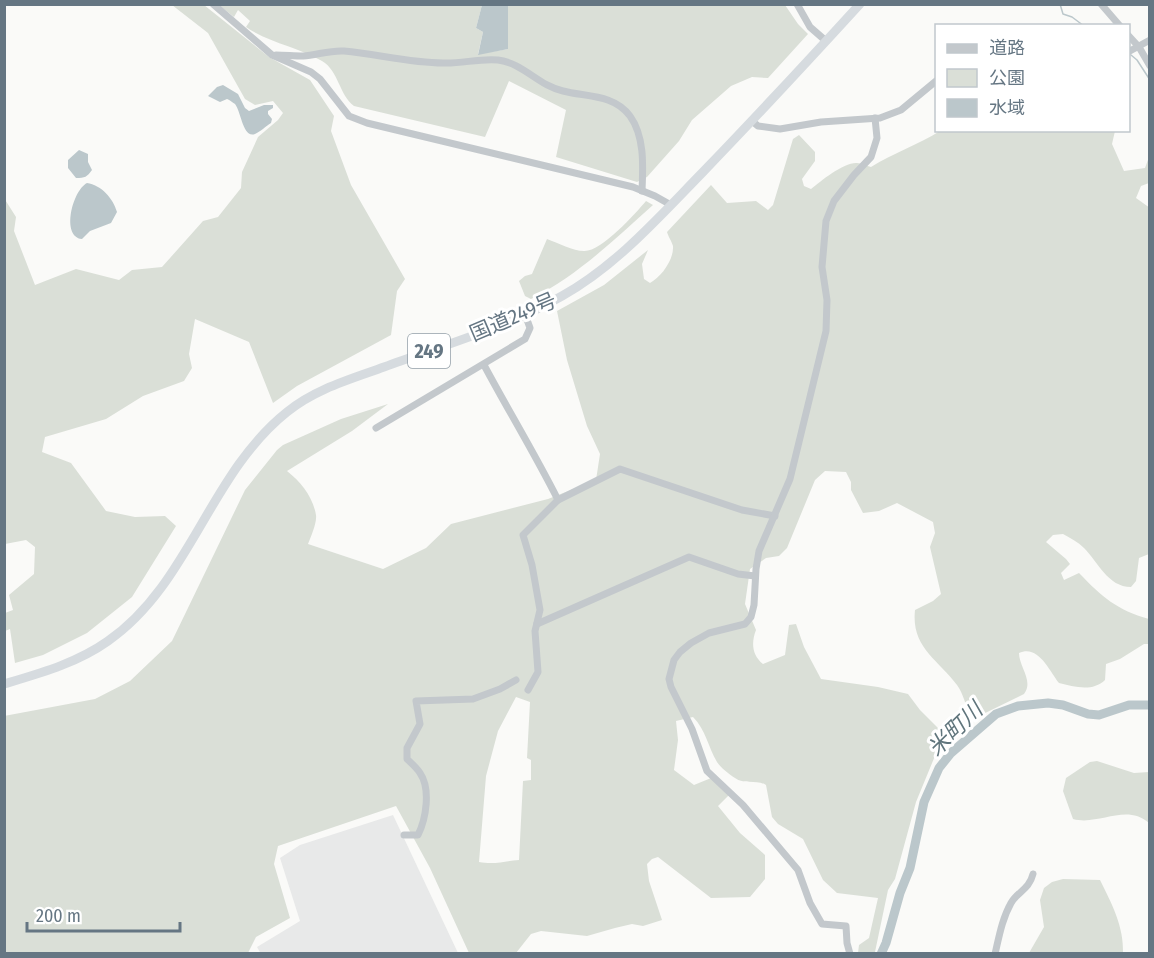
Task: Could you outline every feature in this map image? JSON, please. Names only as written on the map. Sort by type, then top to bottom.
[{"type":"highway","name":"国道249号","points":[[4,684],[51,670],[86,655],[111,640],[137,617],[166,581],[232,472],[257,438],[288,411],[334,385],[496,327],[525,314],[562,296],[614,260],[752,121],[860,4]]},
{"type":"street","points":[[213,4],[272,55],[311,72],[320,79],[349,116],[367,123],[505,158],[633,187],[671,205]]},
{"type":"street","points":[[797,4],[810,27],[826,41]]},
{"type":"street","points":[[1101,4],[1118,24]]},
{"type":"street","points":[[1149,40],[1133,50],[1149,66]]},
{"type":"street","points":[[272,55],[304,56],[328,51],[344,51],[432,63],[497,60],[510,63],[543,84],[563,91],[597,96],[624,110],[630,116],[638,133],[643,159],[642,191]]},
{"type":"street","points":[[752,121],[758,126],[780,129],[820,122],[875,118],[901,110],[935,82]]},
{"type":"street","points":[[850,954],[846,926],[822,924],[810,903],[798,870],[751,814],[707,771],[692,729],[671,687],[670,674],[674,660],[691,643],[709,633],[745,624],[751,617],[759,551],[790,479],[826,331],[827,300],[822,267],[826,222],[834,201],[872,157],[877,138],[875,118]]},
{"type":"street","points":[[376,428],[525,339],[530,328],[525,314]]},
{"type":"street","points":[[484,364],[516,424],[532,448],[558,500]]},
{"type":"street","points":[[528,690],[538,672],[535,631],[540,610],[523,536],[558,500],[620,469],[742,510],[775,516]]},
{"type":"street","points":[[537,624],[689,557],[738,574],[755,576]]},
{"type":"street","points":[[404,835],[418,835],[424,824],[426,798],[424,784],[421,774],[407,759],[407,748],[420,724],[416,701],[473,699],[501,689],[516,680]]},
{"type":"street","points":[[995,954],[1007,910],[1013,900],[1030,884],[1033,874]]},
{"type":"shaded area","points":[[393,815],[458,953],[261,954],[257,947],[300,921],[280,858],[300,845]]},
{"type":"green space","points":[[172,5],[204,5],[269,57],[310,80],[334,116],[331,131],[351,185],[405,279],[397,291],[391,335],[297,386],[273,403],[249,342],[195,319],[189,354],[192,368],[184,381],[143,396],[106,419],[45,437],[42,452],[71,463],[106,511],[135,517],[165,516],[176,526],[132,597],[87,633],[43,655],[15,663],[10,629],[5,631],[5,613],[13,610],[9,595],[34,574],[35,547],[26,540],[5,544],[4,198],[16,217],[14,231],[35,285],[76,269],[119,280],[132,270],[162,267],[203,221],[218,217],[241,188],[242,172],[258,137],[283,113],[273,101],[255,105],[245,99],[208,33]]},
{"type":"green space","points":[[219,5],[482,5],[476,28],[483,32],[478,54],[508,49],[508,5],[785,5],[808,34],[768,78],[752,77],[731,86],[692,120],[679,141],[647,177],[637,182],[556,157],[566,110],[509,81],[485,137],[354,106],[345,96],[328,65],[255,32],[246,27],[250,21],[238,10],[234,17]]},
{"type":"green space","points":[[938,132],[1115,132],[1112,144],[1124,171],[1145,168],[1149,157],[1149,183],[1141,186],[1136,198],[1150,208],[1149,554],[1139,558],[1136,581],[1131,587],[1116,583],[1104,573],[1084,548],[1063,534],[1053,535],[1046,542],[1070,564],[1061,573],[1064,580],[1079,573],[1111,602],[1149,619],[1149,644],[1144,644],[1120,659],[1106,664],[1105,680],[1089,687],[1059,683],[1037,655],[1026,651],[1019,653],[1027,679],[1027,689],[1024,694],[979,716],[970,716],[957,685],[927,652],[917,634],[915,610],[941,594],[930,547],[935,533],[933,522],[897,503],[879,511],[863,513],[851,490],[851,482],[846,472],[825,471],[815,480],[787,548],[779,556],[766,558],[750,569],[745,604],[756,630],[753,644],[757,657],[763,664],[785,655],[789,625],[796,624],[804,647],[821,679],[878,687],[908,694],[941,731],[937,751],[916,802],[895,879],[888,890],[875,952],[858,953],[859,945],[869,938],[878,898],[837,893],[823,880],[803,839],[778,824],[772,817],[766,785],[739,780],[723,769],[717,762],[701,727],[693,717],[676,721],[678,740],[674,770],[694,785],[716,776],[732,792],[718,806],[740,833],[765,855],[765,879],[750,897],[711,898],[658,857],[647,864],[649,881],[662,920],[643,926],[632,924],[587,936],[541,931],[531,934],[516,953],[469,953],[430,868],[396,806],[278,846],[274,864],[290,918],[256,937],[248,953],[5,953],[4,716],[95,699],[130,681],[172,641],[245,490],[277,450],[283,445],[341,419],[388,404],[352,431],[287,471],[306,490],[314,508],[316,522],[308,544],[383,569],[426,548],[451,524],[548,499],[596,480],[600,454],[587,426],[567,360],[557,311],[604,285],[648,250],[642,264],[644,279],[650,283],[654,280],[666,268],[673,251],[667,232],[711,185],[727,203],[756,201],[768,210],[773,205],[793,139],[799,135],[815,152],[815,161],[802,179],[804,186],[811,189],[846,166],[857,163],[871,167]],"holes":[[[516,697],[530,702],[527,758],[531,760],[531,780],[523,781],[519,860],[479,862],[486,776],[498,731]]]},
{"type":"green space","points":[[646,201],[653,205],[580,268],[531,299],[525,296],[519,281],[532,274],[547,239],[575,250],[591,250],[617,231]]},
{"type":"green space","points":[[1097,761],[1134,773],[1149,772],[1149,823],[1140,817],[1131,815],[1093,820],[1073,819],[1063,791],[1066,778],[1090,762]]},
{"type":"green space","points":[[1063,879],[1100,880],[1113,907],[1122,934],[1123,953],[1029,953],[1044,927],[1040,900],[1044,888],[1052,882]]},
{"type":"water","points":[[482,5],[508,5],[508,49],[478,55],[483,32],[476,28]]},
{"type":"water","points":[[223,85],[238,94],[249,111],[264,105],[273,105],[273,108],[268,111],[272,119],[271,123],[255,134],[248,132],[235,104],[227,99],[220,102],[208,96],[217,87]]},
{"type":"water","points":[[79,150],[88,154],[88,162],[92,170],[86,177],[76,178],[68,168],[68,160]]},
{"type":"water","points":[[87,183],[97,186],[106,193],[117,212],[111,223],[90,231],[82,239],[72,231],[70,223],[73,204]]},
{"type":"waterway","points":[[1060,4],[1063,14],[1081,24]]},
{"type":"waterway","points":[[1131,55],[1150,80]]},
{"type":"waterway","name":"米町川","points":[[881,954],[910,868],[924,802],[939,768],[951,753],[996,714],[1018,706],[1048,703],[1099,715],[1129,705],[1150,705]]}]
